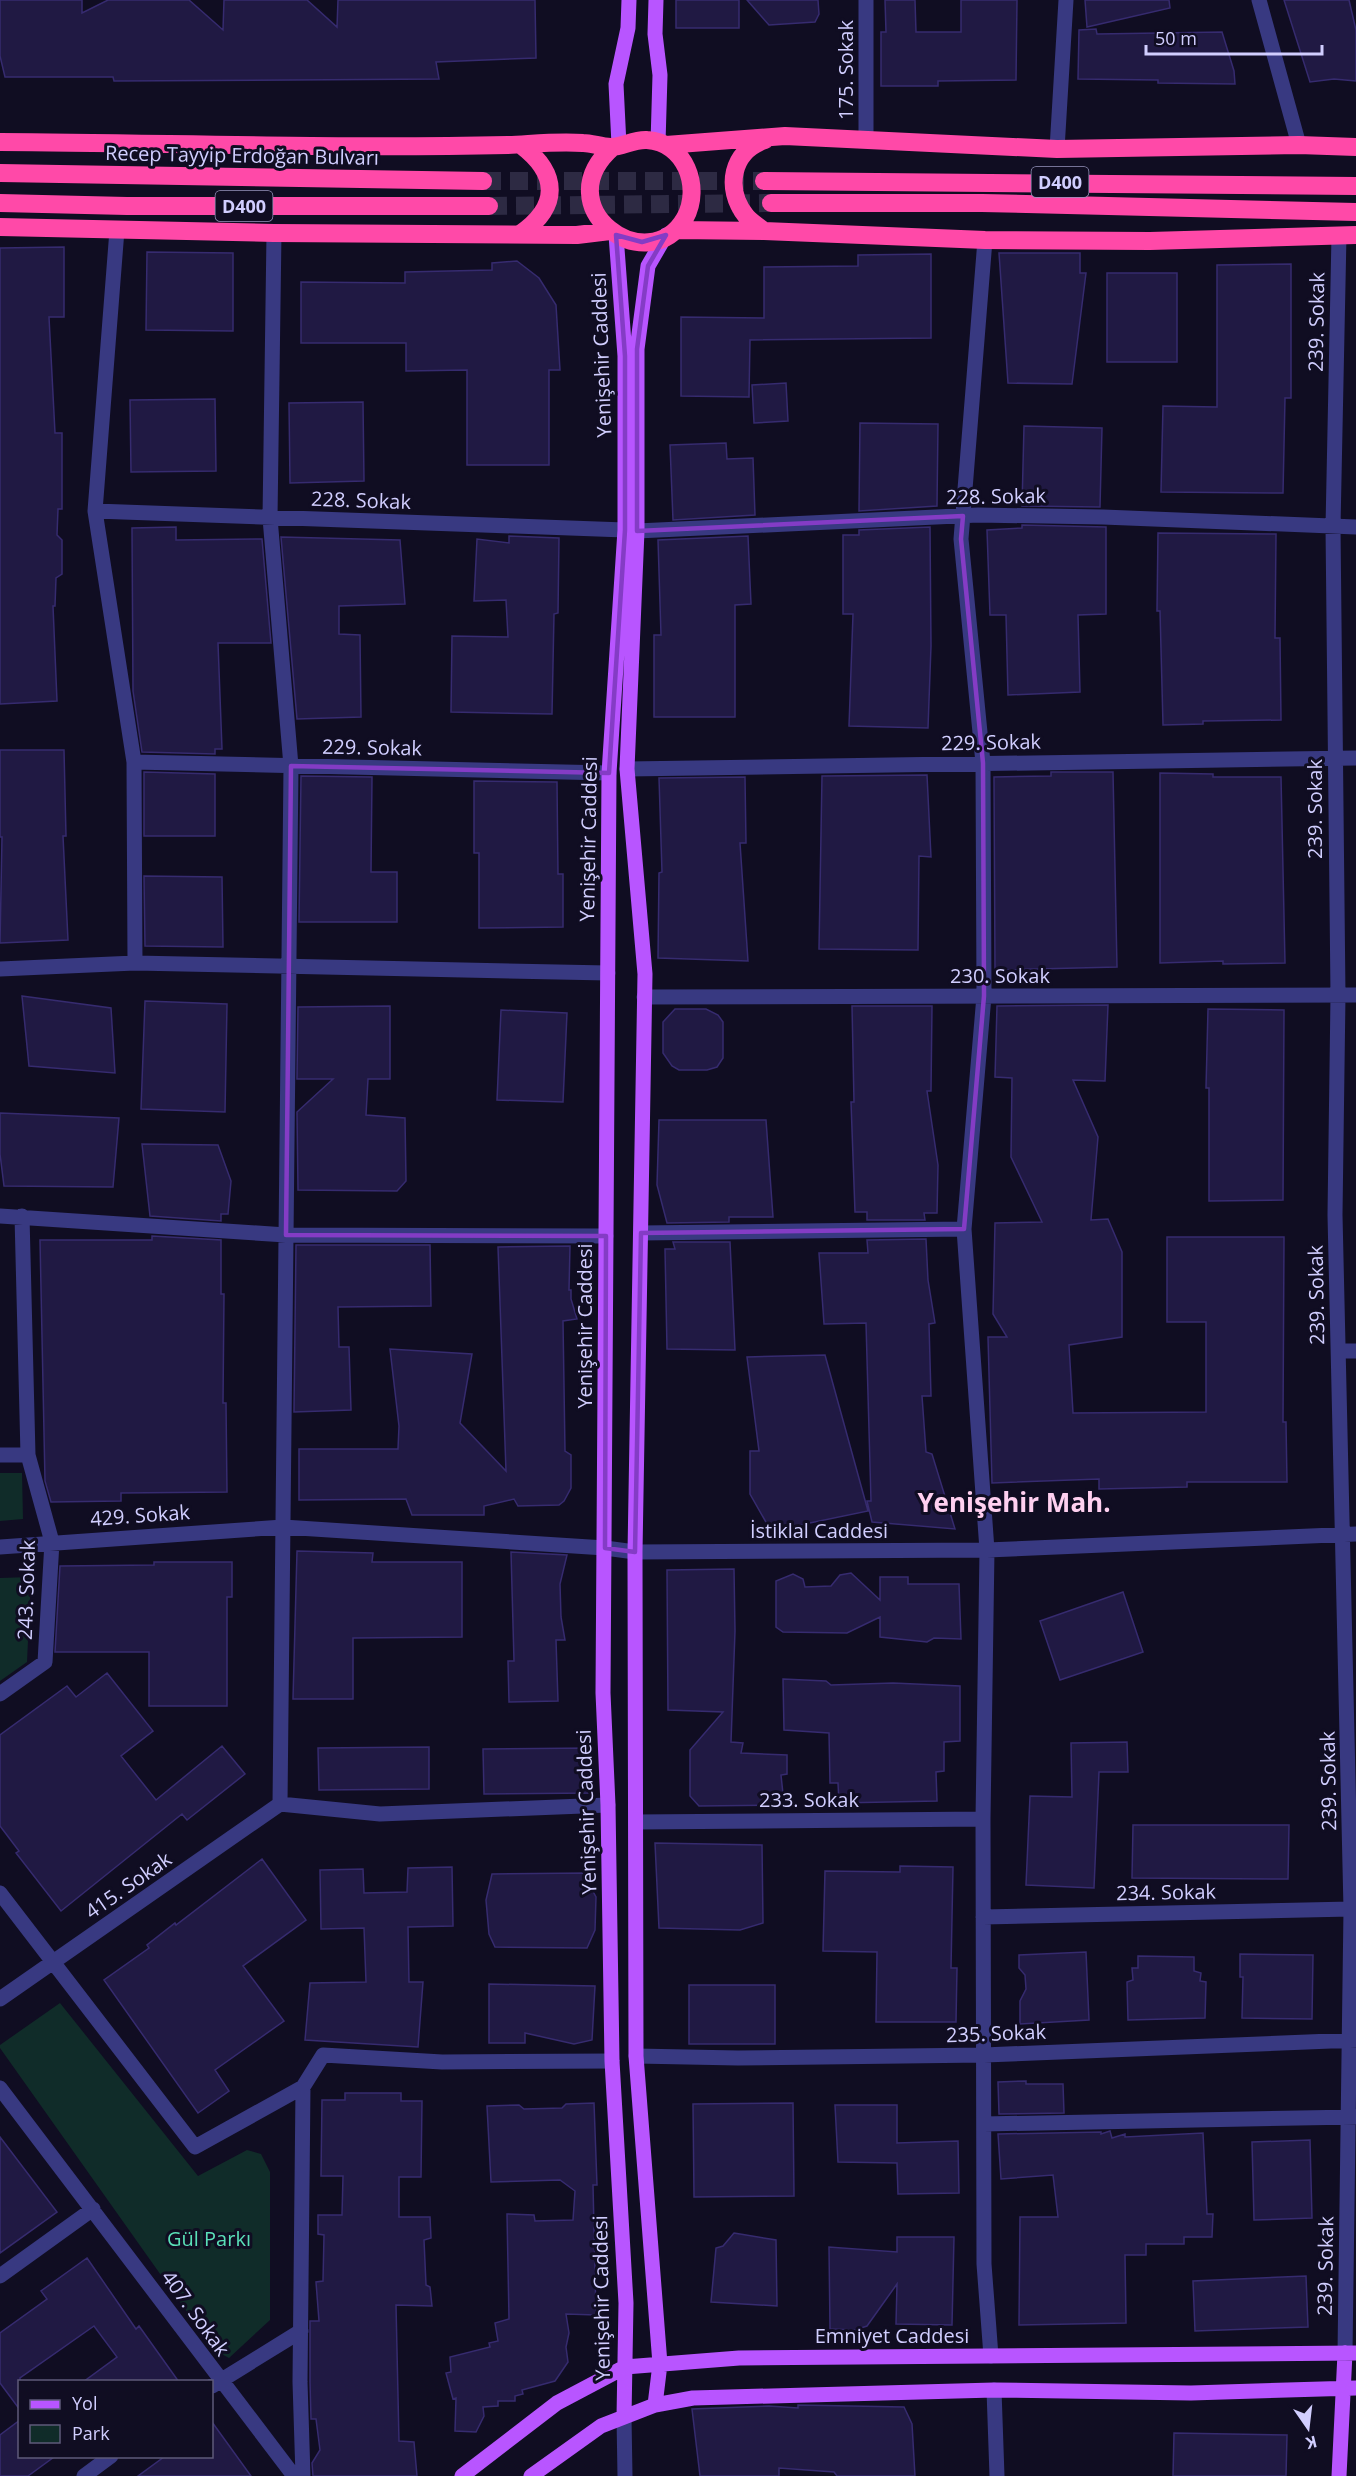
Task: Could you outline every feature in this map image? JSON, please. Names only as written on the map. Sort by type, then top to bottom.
[{"type":"highway","points":[[662,144],[785,136],[1057,149],[1299,145],[1356,147]]},
{"type":"highway","points":[[764,231],[746,215],[739,204],[734,188],[735,170],[745,150],[763,140],[785,136]]},
{"type":"highway","points":[[633,140],[650,140],[662,144],[679,155],[688,170],[692,186],[691,203],[671,232],[658,239],[642,242],[625,239],[613,233],[598,219],[591,204],[590,187],[594,170],[603,156],[616,146],[633,140]]},
{"type":"highway","points":[[0,141],[460,146],[583,143],[616,146]]},
{"type":"highway","points":[[520,234],[538,222],[546,209],[550,190],[548,172],[533,154],[521,145]]},
{"type":"highway","name":"Recep Tayyip Erdoğan Bulvarı","points":[[0,173],[483,181]]},
{"type":"highway","name":"D400","points":[[764,180],[1356,186]]},
{"type":"highway","name":"D400","points":[[0,203],[128,206],[489,206]]},
{"type":"highway","name":"D400","points":[[771,203],[982,203],[1356,212]]},
{"type":"highway","points":[[0,227],[274,233],[577,235],[613,233]]},
{"type":"highway","points":[[671,232],[764,231],[985,240],[1150,240],[1348,235]]},
{"type":"main road","points":[[616,146],[616,84],[628,28],[629,0]]},
{"type":"main road","points":[[656,0],[655,34],[660,75],[662,144]]},
{"type":"main road","name":"Yenişehir Caddesi","points":[[655,2405],[660,2364],[636,2056],[635,1552],[645,974],[627,769],[637,349],[648,267],[671,232]]},
{"type":"main road","name":"Yenişehir Caddesi","points":[[613,233],[625,356],[631,531],[609,773],[603,1693],[608,1805],[612,2061],[626,2303],[624,2417]]},
{"type":"main road","points":[[1339,2476],[1350,2388],[1350,2353]]},
{"type":"main road","name":"Emniyet Caddesi","points":[[462,2476],[557,2403],[625,2367],[739,2358],[1350,2353]]},
{"type":"main road","points":[[531,2476],[601,2426],[655,2405],[693,2398],[994,2390],[1191,2393],[1350,2388]]},
{"type":"street","name":"175. Sokak","points":[[866,0],[866,140]]},
{"type":"street","points":[[1057,149],[1066,0]]},
{"type":"street","points":[[1259,0],[1299,145]]},
{"type":"street","points":[[117,230],[95,511],[134,762],[135,963]]},
{"type":"street","points":[[274,233],[270,519],[291,766],[280,1804],[380,1814],[608,1805]]},
{"type":"street","name":"239. Sokak","points":[[1348,235],[1333,527],[1338,995],[1335,1215],[1339,1351],[1350,1534],[1352,2040],[1350,2353]]},
{"type":"street","points":[[985,240],[962,539],[983,763],[984,996],[964,1229],[987,1551],[983,1820],[984,2264],[991,2356]]},
{"type":"street","name":"228. Sokak","points":[[95,511],[177,512],[270,519],[631,531],[963,516],[1103,517],[1356,527]]},
{"type":"street","name":"229. Sokak","points":[[627,769],[1356,758]]},
{"type":"street","name":"229. Sokak","points":[[134,762],[609,773]]},
{"type":"street","points":[[0,969],[135,963],[608,973]]},
{"type":"street","name":"230. Sokak","points":[[644,998],[1356,995]]},
{"type":"street","points":[[0,1216],[286,1235],[606,1236]]},
{"type":"street","name":"243. Sokak","points":[[0,1694],[45,1662],[52,1542],[28,1455],[22,1216]]},
{"type":"street","points":[[640,1233],[964,1229]]},
{"type":"street","points":[[1339,1351],[1356,1351]]},
{"type":"street","points":[[0,1455],[28,1455]]},
{"type":"street","name":"İstiklal Caddesi","points":[[283,1527],[605,1548],[635,1552],[987,1551],[1350,1534]]},
{"type":"street","name":"429. Sokak","points":[[0,1547],[283,1527]]},
{"type":"street","name":"415. Sokak","points":[[0,1999],[280,1804]]},
{"type":"street","name":"233. Sokak","points":[[636,1822],[983,1820]]},
{"type":"street","points":[[0,1893],[195,2147],[303,2087],[323,2055],[442,2062],[612,2061]]},
{"type":"street","name":"234. Sokak","points":[[983,1917],[1351,1909]]},
{"type":"street","name":"235. Sokak","points":[[636,2056],[738,2058],[984,2055],[1352,2040]]},
{"type":"street","points":[[303,2087],[301,2331],[303,2476]]},
{"type":"street","name":"407. Sokak","points":[[0,2088],[93,2209],[216,2383],[294,2476]]},
{"type":"street","points":[[984,2124],[1352,2117]]},
{"type":"street","points":[[0,2276],[93,2209]]},
{"type":"street","points":[[216,2383],[301,2331]]},
{"type":"street","points":[[994,2390],[997,2476]]},
{"type":"street","points":[[624,2417],[624,2476]]},
{"type":"street","points":[[84,2476],[110,2458]]},
{"type":"highlighted area","points":[[616,235],[642,242],[666,235],[648,266],[637,349],[637,531],[963,516],[961,539],[983,763],[984,996],[964,1229],[641,1233],[635,1552],[605,1548],[606,1236],[286,1235],[291,766],[609,773],[625,530],[625,356]]},
{"type":"green space","points":[[0,1473],[22,1473],[23,1519],[0,1521]]},
{"type":"green space","points":[[31,1577],[27,1662],[0,1681],[0,1578]]},
{"type":"green space","name":"Gül Parkı","points":[[60,2003],[198,2176],[247,2150],[261,2154],[270,2172],[270,2320],[229,2358],[214,2350],[0,2048],[0,2045]]},
{"type":"building","points":[[0,0],[82,0],[82,13],[108,0],[189,0],[223,30],[224,0],[307,0],[337,27],[338,0],[535,0],[536,58],[436,62],[439,79],[114,81],[113,77],[5,77],[0,56]]},
{"type":"building","points":[[676,0],[739,0],[739,28],[676,28]]},
{"type":"building","points":[[747,0],[818,0],[819,14],[815,22],[769,25]]},
{"type":"building","points":[[885,0],[915,0],[916,32],[961,32],[961,0],[1017,0],[1016,80],[938,81],[938,86],[881,86],[881,32],[886,32]]},
{"type":"building","points":[[1085,0],[1169,0],[1170,8],[1087,27]]},
{"type":"building","points":[[1284,0],[1349,0],[1356,30],[1356,81],[1334,79],[1310,82]]},
{"type":"building","points":[[1096,29],[1097,34],[1222,32],[1234,71],[1235,84],[1078,79],[1079,30]]},
{"type":"building","points":[[64,247],[64,317],[49,317],[55,433],[62,433],[62,509],[58,509],[57,535],[62,540],[62,574],[56,578],[55,606],[53,606],[57,701],[0,704],[0,248]]},
{"type":"building","points":[[147,252],[233,253],[233,331],[146,330]]},
{"type":"building","points":[[999,253],[1080,253],[1080,273],[1086,273],[1072,384],[1008,383]]},
{"type":"building","points":[[931,254],[931,338],[750,340],[749,397],[681,396],[681,317],[764,318],[764,267],[858,266],[858,255]]},
{"type":"building","points":[[517,261],[539,278],[556,305],[560,370],[549,370],[549,465],[467,465],[467,370],[406,371],[406,343],[301,343],[301,282],[405,283],[405,272],[492,270],[492,263]]},
{"type":"building","points":[[1291,264],[1291,398],[1285,398],[1283,493],[1161,492],[1163,406],[1217,407],[1217,265]]},
{"type":"building","points":[[1107,273],[1177,273],[1177,362],[1107,362]]},
{"type":"building","points":[[786,383],[788,421],[754,423],[752,385]]},
{"type":"building","points":[[215,399],[216,471],[131,472],[130,400]]},
{"type":"building","points":[[363,402],[364,481],[290,483],[289,403]]},
{"type":"building","points":[[860,423],[938,424],[937,506],[859,511]]},
{"type":"building","points":[[1024,426],[1102,428],[1100,507],[1022,506]]},
{"type":"building","points":[[726,443],[727,459],[753,458],[755,515],[673,520],[670,445]]},
{"type":"building","points":[[1022,525],[1106,527],[1106,614],[1078,615],[1080,692],[1008,695],[1006,615],[990,615],[987,530],[1022,528]]},
{"type":"building","points":[[176,527],[176,540],[262,539],[271,643],[218,643],[222,749],[215,749],[215,754],[142,752],[133,691],[132,528]]},
{"type":"building","points":[[930,527],[931,646],[928,728],[849,726],[853,614],[843,614],[843,535],[859,535],[859,530]]},
{"type":"building","points":[[1158,533],[1276,534],[1275,638],[1280,638],[1281,720],[1203,721],[1203,724],[1163,725],[1160,611],[1157,611]]},
{"type":"building","points":[[509,536],[559,538],[558,613],[554,614],[552,714],[451,712],[452,636],[508,637],[506,600],[474,601],[477,539],[509,543]]},
{"type":"building","points":[[748,536],[751,604],[735,605],[735,717],[654,717],[654,635],[661,635],[658,540]]},
{"type":"building","points":[[281,537],[400,540],[405,604],[339,606],[339,634],[360,635],[361,717],[297,719]]},
{"type":"building","points":[[0,750],[64,750],[66,836],[63,836],[68,940],[0,943],[2,837],[0,837]]},
{"type":"building","points":[[144,772],[215,774],[215,836],[144,836]]},
{"type":"building","points":[[1051,772],[1113,772],[1117,967],[995,970],[994,777],[1051,776]]},
{"type":"building","points":[[1160,773],[1213,774],[1213,777],[1281,777],[1285,963],[1223,964],[1223,961],[1160,963]]},
{"type":"building","points":[[927,775],[931,857],[919,856],[918,950],[819,949],[822,776]]},
{"type":"building","points":[[301,776],[372,777],[371,872],[397,872],[397,922],[299,922]]},
{"type":"building","points":[[745,777],[746,843],[740,843],[748,961],[658,958],[659,873],[662,872],[659,778]]},
{"type":"building","points":[[474,781],[557,782],[558,874],[563,874],[563,927],[479,928],[479,853],[474,853]]},
{"type":"building","points":[[144,876],[222,877],[223,947],[145,946]]},
{"type":"building","points":[[22,996],[111,1008],[115,1073],[29,1066]]},
{"type":"building","points":[[145,1001],[227,1004],[225,1112],[141,1109]]},
{"type":"building","points":[[1108,1005],[1105,1081],[1073,1080],[1098,1137],[1091,1220],[1108,1219],[1122,1252],[1122,1337],[1069,1345],[1073,1413],[1206,1412],[1206,1322],[1167,1322],[1167,1237],[1284,1237],[1283,1422],[1286,1422],[1287,1482],[1187,1482],[1187,1487],[1099,1489],[1099,1479],[992,1483],[988,1337],[1007,1337],[993,1314],[995,1223],[1042,1222],[1011,1157],[1012,1078],[995,1077],[997,1006]]},
{"type":"building","points":[[390,1006],[390,1079],[368,1079],[366,1115],[405,1118],[406,1181],[397,1191],[298,1190],[297,1112],[333,1079],[297,1079],[298,1007]]},
{"type":"building","points":[[852,1006],[932,1006],[931,1091],[927,1091],[938,1165],[937,1213],[924,1213],[925,1220],[867,1220],[867,1212],[855,1212],[851,1102],[854,1102]]},
{"type":"building","points":[[675,1009],[706,1009],[718,1015],[723,1022],[723,1058],[717,1067],[707,1070],[679,1070],[672,1066],[663,1053],[663,1022]]},
{"type":"building","points":[[1208,1009],[1284,1010],[1283,1200],[1209,1201],[1209,1088],[1206,1088]]},
{"type":"building","points":[[501,1010],[567,1013],[563,1102],[497,1100]]},
{"type":"building","points":[[0,1113],[119,1118],[113,1187],[4,1186],[0,1154]]},
{"type":"building","points":[[659,1120],[766,1120],[773,1217],[729,1217],[729,1222],[667,1223],[657,1185]]},
{"type":"building","points":[[142,1144],[218,1145],[231,1181],[228,1214],[221,1214],[221,1221],[150,1216]]},
{"type":"building","points":[[152,1236],[221,1240],[221,1294],[224,1294],[223,1403],[226,1403],[227,1492],[121,1493],[121,1501],[51,1502],[45,1481],[40,1240],[152,1240]]},
{"type":"building","points":[[926,1239],[928,1280],[935,1323],[929,1324],[931,1396],[922,1396],[926,1452],[932,1454],[955,1529],[872,1522],[867,1501],[871,1501],[866,1323],[824,1324],[819,1253],[868,1253],[867,1240]]},
{"type":"building","points":[[673,1242],[730,1242],[735,1350],[667,1349],[665,1249],[675,1249]]},
{"type":"building","points":[[296,1245],[430,1245],[431,1306],[338,1307],[339,1347],[349,1347],[351,1410],[294,1412]]},
{"type":"building","points":[[570,1246],[569,1290],[571,1290],[571,1299],[577,1319],[563,1321],[565,1451],[571,1455],[571,1488],[564,1501],[559,1505],[518,1506],[514,1499],[484,1506],[484,1515],[412,1515],[406,1499],[299,1500],[299,1449],[398,1449],[399,1426],[390,1349],[472,1354],[460,1423],[506,1471],[498,1247]]},
{"type":"building","points":[[825,1355],[868,1511],[771,1531],[750,1494],[750,1451],[759,1451],[747,1357]]},
{"type":"building","points":[[297,1551],[373,1553],[372,1562],[462,1562],[462,1637],[353,1638],[353,1699],[293,1699]]},
{"type":"building","points":[[511,1552],[567,1555],[560,1584],[561,1617],[565,1640],[556,1640],[558,1701],[509,1702],[508,1661],[514,1661]]},
{"type":"building","points":[[154,1562],[232,1562],[232,1597],[227,1597],[227,1706],[149,1706],[149,1652],[55,1652],[60,1566],[154,1565]]},
{"type":"building","points":[[734,1569],[735,1631],[731,1742],[743,1743],[741,1753],[787,1755],[787,1774],[781,1775],[783,1794],[775,1797],[775,1805],[699,1806],[690,1796],[690,1750],[723,1712],[668,1710],[667,1570]]},
{"type":"building","points":[[851,1573],[880,1600],[880,1577],[908,1577],[908,1584],[959,1584],[961,1639],[934,1638],[927,1642],[880,1637],[880,1617],[847,1633],[783,1632],[776,1627],[776,1581],[793,1574],[803,1579],[805,1587],[831,1586],[840,1575]]},
{"type":"building","points":[[1123,1592],[1143,1652],[1060,1680],[1040,1621]]},
{"type":"building","points":[[107,1673],[153,1731],[121,1756],[156,1800],[222,1746],[245,1774],[187,1820],[182,1814],[61,1911],[16,1853],[19,1851],[0,1826],[0,1735],[67,1686],[76,1697]]},
{"type":"building","points":[[783,1679],[826,1681],[831,1685],[893,1683],[960,1686],[960,1741],[944,1742],[944,1771],[936,1772],[937,1801],[839,1803],[838,1783],[830,1783],[829,1733],[784,1730]]},
{"type":"building","points":[[1127,1742],[1128,1772],[1099,1772],[1094,1888],[1026,1885],[1030,1796],[1072,1797],[1071,1743]]},
{"type":"building","points":[[429,1747],[429,1789],[319,1790],[318,1748]]},
{"type":"building","points":[[592,1748],[592,1793],[484,1794],[483,1749]]},
{"type":"building","points":[[1133,1825],[1289,1825],[1288,1879],[1132,1878]]},
{"type":"building","points":[[655,1843],[762,1845],[763,1923],[740,1930],[659,1928]]},
{"type":"building","points":[[262,1859],[306,1920],[243,1966],[284,2021],[215,2070],[229,2091],[198,2113],[104,1980],[149,1948],[147,1945],[175,1923],[176,1925]]},
{"type":"building","points":[[900,1866],[953,1867],[951,1968],[957,1968],[956,2022],[876,2022],[877,1952],[823,1951],[825,1871],[900,1872]]},
{"type":"building","points":[[452,1867],[453,1926],[408,1927],[409,1982],[423,1982],[418,2047],[305,2040],[310,1983],[366,1982],[364,1928],[321,1929],[320,1870],[363,1869],[364,1893],[407,1892],[408,1868]]},
{"type":"building","points":[[587,1873],[596,1897],[595,1930],[587,1948],[495,1947],[489,1934],[486,1900],[492,1874]]},
{"type":"building","points":[[1086,1952],[1089,2020],[1020,2024],[1020,2001],[1026,1989],[1025,1975],[1019,1968],[1019,1955]]},
{"type":"building","points":[[1240,1954],[1313,1955],[1312,2019],[1242,2018],[1243,1977],[1240,1977]]},
{"type":"building","points":[[1138,1956],[1194,1957],[1194,1971],[1201,1973],[1200,1981],[1206,1982],[1205,2018],[1128,2020],[1127,1982],[1133,1980],[1132,1968],[1138,1968]]},
{"type":"building","points":[[489,1984],[595,1986],[592,2040],[574,2044],[525,2033],[525,2043],[489,2043]]},
{"type":"building","points":[[689,1985],[775,1985],[775,2044],[689,2044]]},
{"type":"building","points":[[1026,2081],[1026,2084],[1063,2084],[1064,2113],[999,2114],[998,2082]]},
{"type":"building","points":[[345,2093],[401,2093],[401,2101],[422,2101],[421,2177],[399,2177],[399,2217],[430,2217],[431,2238],[424,2240],[426,2285],[430,2287],[432,2306],[396,2305],[399,2441],[414,2442],[417,2476],[313,2476],[312,2463],[320,2450],[316,2419],[311,2419],[310,2382],[310,2321],[319,2321],[316,2282],[323,2281],[324,2235],[318,2234],[318,2215],[342,2215],[343,2176],[321,2176],[322,2100],[345,2100]]},
{"type":"building","points":[[594,2103],[597,2185],[593,2185],[596,2315],[566,2314],[569,2333],[566,2347],[568,2362],[555,2381],[522,2390],[523,2394],[515,2396],[515,2401],[498,2401],[498,2406],[483,2407],[484,2416],[476,2432],[455,2431],[456,2398],[453,2399],[446,2373],[451,2372],[450,2357],[490,2347],[489,2343],[498,2341],[495,2323],[509,2319],[507,2214],[534,2215],[535,2221],[573,2220],[575,2191],[560,2180],[491,2182],[487,2106],[519,2105],[524,2109],[562,2108],[566,2104]]},
{"type":"building","points":[[793,2103],[794,2196],[694,2197],[693,2104]]},
{"type":"building","points":[[835,2105],[897,2105],[897,2143],[958,2141],[959,2193],[898,2194],[897,2163],[838,2162]]},
{"type":"building","points":[[1110,2131],[1112,2138],[1125,2134],[1125,2137],[1203,2133],[1207,2214],[1213,2214],[1212,2237],[1184,2237],[1184,2244],[1146,2244],[1146,2255],[1125,2255],[1126,2323],[1019,2325],[1020,2217],[1058,2217],[1053,2175],[1001,2179],[998,2134],[1101,2132],[1101,2134]]},
{"type":"building","points":[[0,2137],[57,2212],[0,2253]]},
{"type":"building","points":[[1310,2140],[1312,2218],[1254,2220],[1252,2142]]},
{"type":"building","points":[[734,2233],[776,2240],[777,2306],[711,2302],[716,2248],[723,2246]]},
{"type":"building","points":[[897,2237],[954,2237],[952,2325],[896,2324],[897,2284],[867,2326],[855,2330],[830,2329],[829,2247],[897,2252]]},
{"type":"building","points":[[87,2258],[136,2329],[139,2326],[178,2380],[86,2380],[117,2357],[94,2326],[18,2380],[18,2407],[0,2383],[0,2333],[47,2299],[41,2291]]},
{"type":"building","points":[[1306,2276],[1308,2327],[1195,2331],[1193,2281]]},
{"type":"building","points":[[798,2405],[904,2407],[912,2424],[915,2476],[837,2476],[834,2472],[779,2468],[779,2476],[700,2476],[692,2409],[769,2406],[798,2408]]},
{"type":"building","points":[[18,2422],[18,2458],[53,2458],[28,2476],[0,2476],[0,2435]]},
{"type":"building","points":[[213,2423],[251,2476],[138,2476],[163,2458],[213,2458]]},
{"type":"building","points":[[1174,2433],[1287,2435],[1286,2476],[1173,2476]]},
{"type":"tunnel","points":[[483,181],[764,181]]},
{"type":"tunnel","points":[[489,206],[771,203]]},
{"type":"district","name":"Yenişehir Mah.","points":[[1014,1502]]}]
